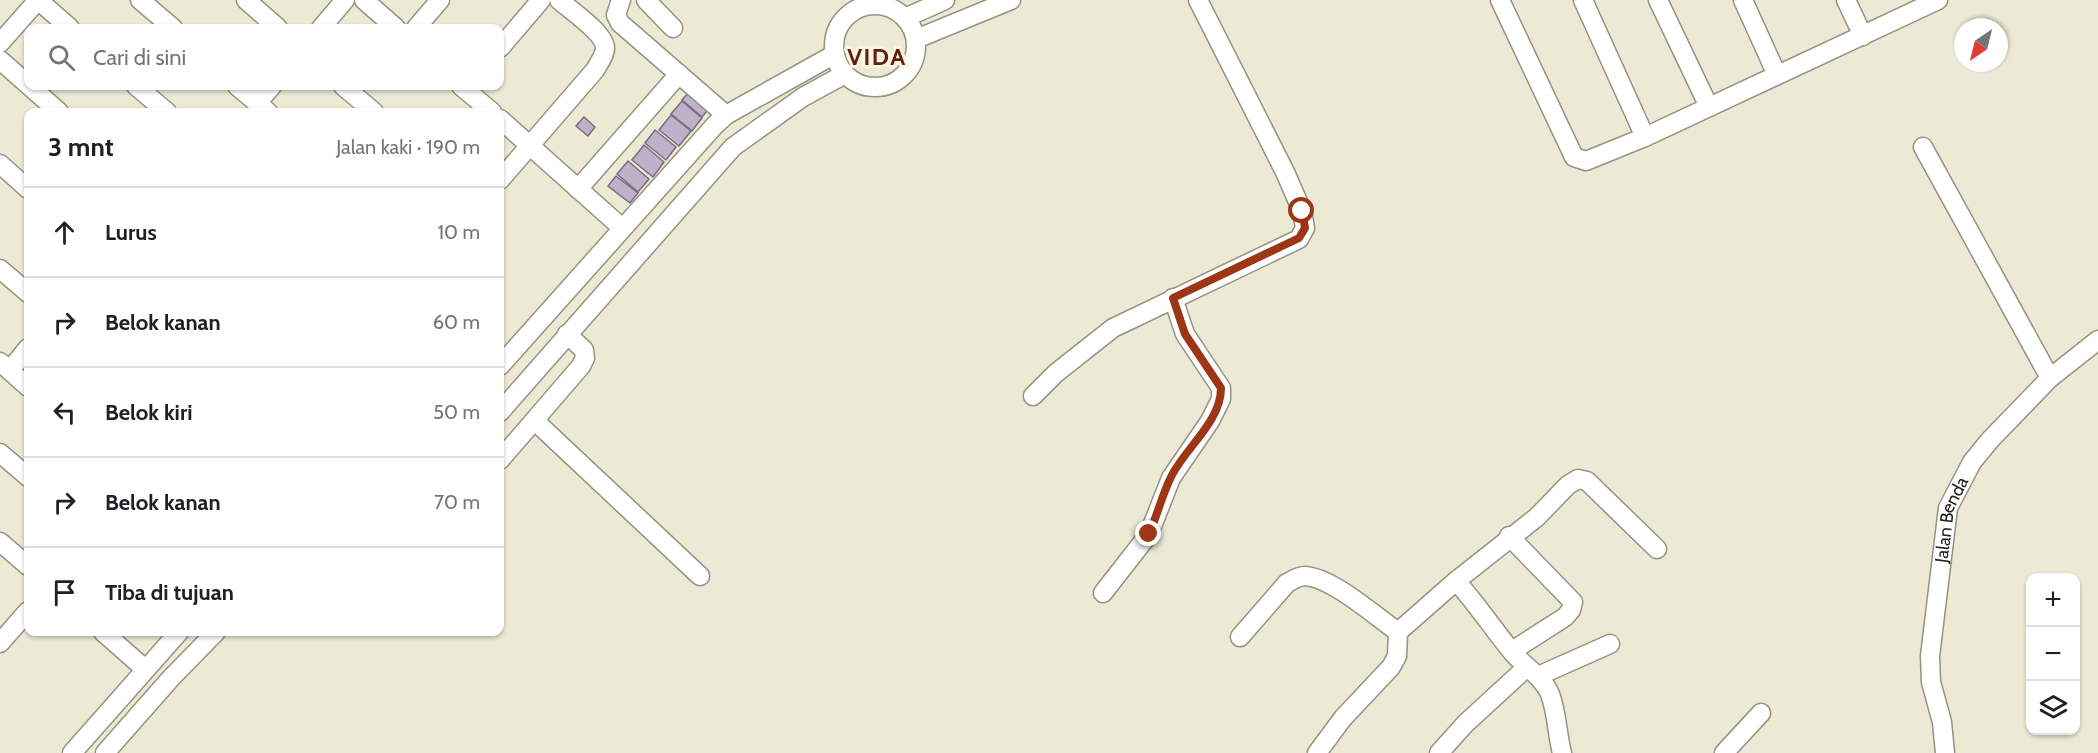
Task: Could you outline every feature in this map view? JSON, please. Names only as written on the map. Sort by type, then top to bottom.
[{"type":"street","points":[[0,43],[38,0],[65,24]]},
{"type":"street","points":[[140,0],[167,24]]},
{"type":"street","points":[[246,0],[273,24]]},
{"type":"street","points":[[324,24],[345,0]]},
{"type":"street","points":[[364,0],[391,24]]},
{"type":"street","points":[[419,24],[440,0]]},
{"type":"street","points":[[504,43],[541,0]]},
{"type":"street","points":[[504,176],[595,70],[605,49],[603,40],[594,30],[559,0]]},
{"type":"street","points":[[621,0],[616,15],[620,23],[728,114],[749,135]]},
{"type":"street","points":[[646,0],[673,28]]},
{"type":"street","points":[[905,18],[945,0]]},
{"type":"street","points":[[916,39],[1011,0]]},
{"type":"street","points":[[1033,396],[1056,373],[1113,328],[1299,238],[1305,228],[1302,211],[1285,172],[1198,0]]},
{"type":"street","points":[[1500,0],[1574,157],[1586,161],[1645,137],[1934,1]]},
{"type":"street","points":[[1582,0],[1645,137]]},
{"type":"street","points":[[1658,0],[1709,107]]},
{"type":"street","points":[[1743,0],[1777,75]]},
{"type":"street","points":[[1846,0],[1863,36]]},
{"type":"street","points":[[873,4],[896,10],[905,18],[916,39],[913,62],[899,80],[877,87],[866,86],[845,74],[835,54],[837,30],[847,6],[873,4]]},
{"type":"street","points":[[504,361],[621,227],[728,114],[835,54]]},
{"type":"street","points":[[1,64],[24,83]]},
{"type":"street","points":[[578,189],[680,74]]},
{"type":"street","points":[[504,407],[718,164],[749,135],[803,97],[845,74]]},
{"type":"street","points":[[32,90],[54,108]]},
{"type":"street","points":[[141,90],[162,108]]},
{"type":"street","points":[[242,90],[263,108],[271,90]]},
{"type":"street","points":[[348,90],[369,108]]},
{"type":"street","points":[[468,90],[488,108]]},
{"type":"street","points":[[504,122],[621,227]]},
{"type":"street","points":[[1923,147],[2050,378]]},
{"type":"street","points":[[0,164],[24,185]]},
{"type":"street","points":[[0,269],[24,290]]},
{"type":"street","points":[[1103,593],[1146,540],[1173,472],[1210,421],[1221,399],[1221,388],[1185,334],[1173,298]]},
{"type":"street","points":[[504,456],[585,358],[584,350],[567,334]]},
{"type":"street","name":"Jalan Benda","points":[[1945,753],[1942,722],[1931,682],[1930,656],[1948,508],[1972,462],[1990,440],[2050,378],[2098,340]]},
{"type":"street","points":[[24,351],[5,366],[24,383]]},
{"type":"street","points":[[535,421],[700,576]]},
{"type":"street","points":[[0,453],[24,474]]},
{"type":"street","points":[[1317,753],[1343,718],[1391,667],[1397,656],[1398,632],[1411,618],[1509,536],[1537,517],[1568,485],[1578,479],[1587,481],[1657,549]]},
{"type":"street","points":[[1509,536],[1573,602],[1571,610],[1565,617],[1512,651]]},
{"type":"street","points":[[0,542],[24,563]]},
{"type":"street","points":[[1240,637],[1287,584],[1297,577],[1306,576],[1328,583],[1398,632]]},
{"type":"street","points":[[1456,581],[1477,603],[1512,651],[1549,692],[1562,753]]},
{"type":"street","points":[[2,638],[24,615]]},
{"type":"street","points":[[108,636],[145,669]]},
{"type":"street","points":[[72,753],[175,636]]},
{"type":"street","points":[[105,753],[171,678],[212,636]]},
{"type":"street","points":[[1439,753],[1472,717],[1532,672],[1610,644]]},
{"type":"street","points":[[1724,753],[1761,713]]},
{"type":"building","points":[[690,91],[710,107],[702,117],[682,100]]},
{"type":"building","points":[[682,101],[702,118],[692,131],[671,114]]},
{"type":"building","points":[[671,115],[691,131],[679,146],[659,130]]},
{"type":"building","points":[[584,117],[595,127],[588,136],[576,126]]},
{"type":"building","points":[[655,130],[676,147],[666,160],[645,143]]},
{"type":"building","points":[[644,145],[664,162],[653,177],[632,160]]},
{"type":"building","points":[[628,161],[649,179],[638,192],[617,174]]},
{"type":"building","points":[[616,176],[638,193],[630,203],[608,186]]},
{"type":"district","name":"VIDA","points":[[877,57]]},
{"type":"route","points":[[1149,534],[1173,472],[1210,421],[1221,399],[1221,388],[1185,334],[1173,298],[1299,238],[1306,224],[1302,211]]}]
